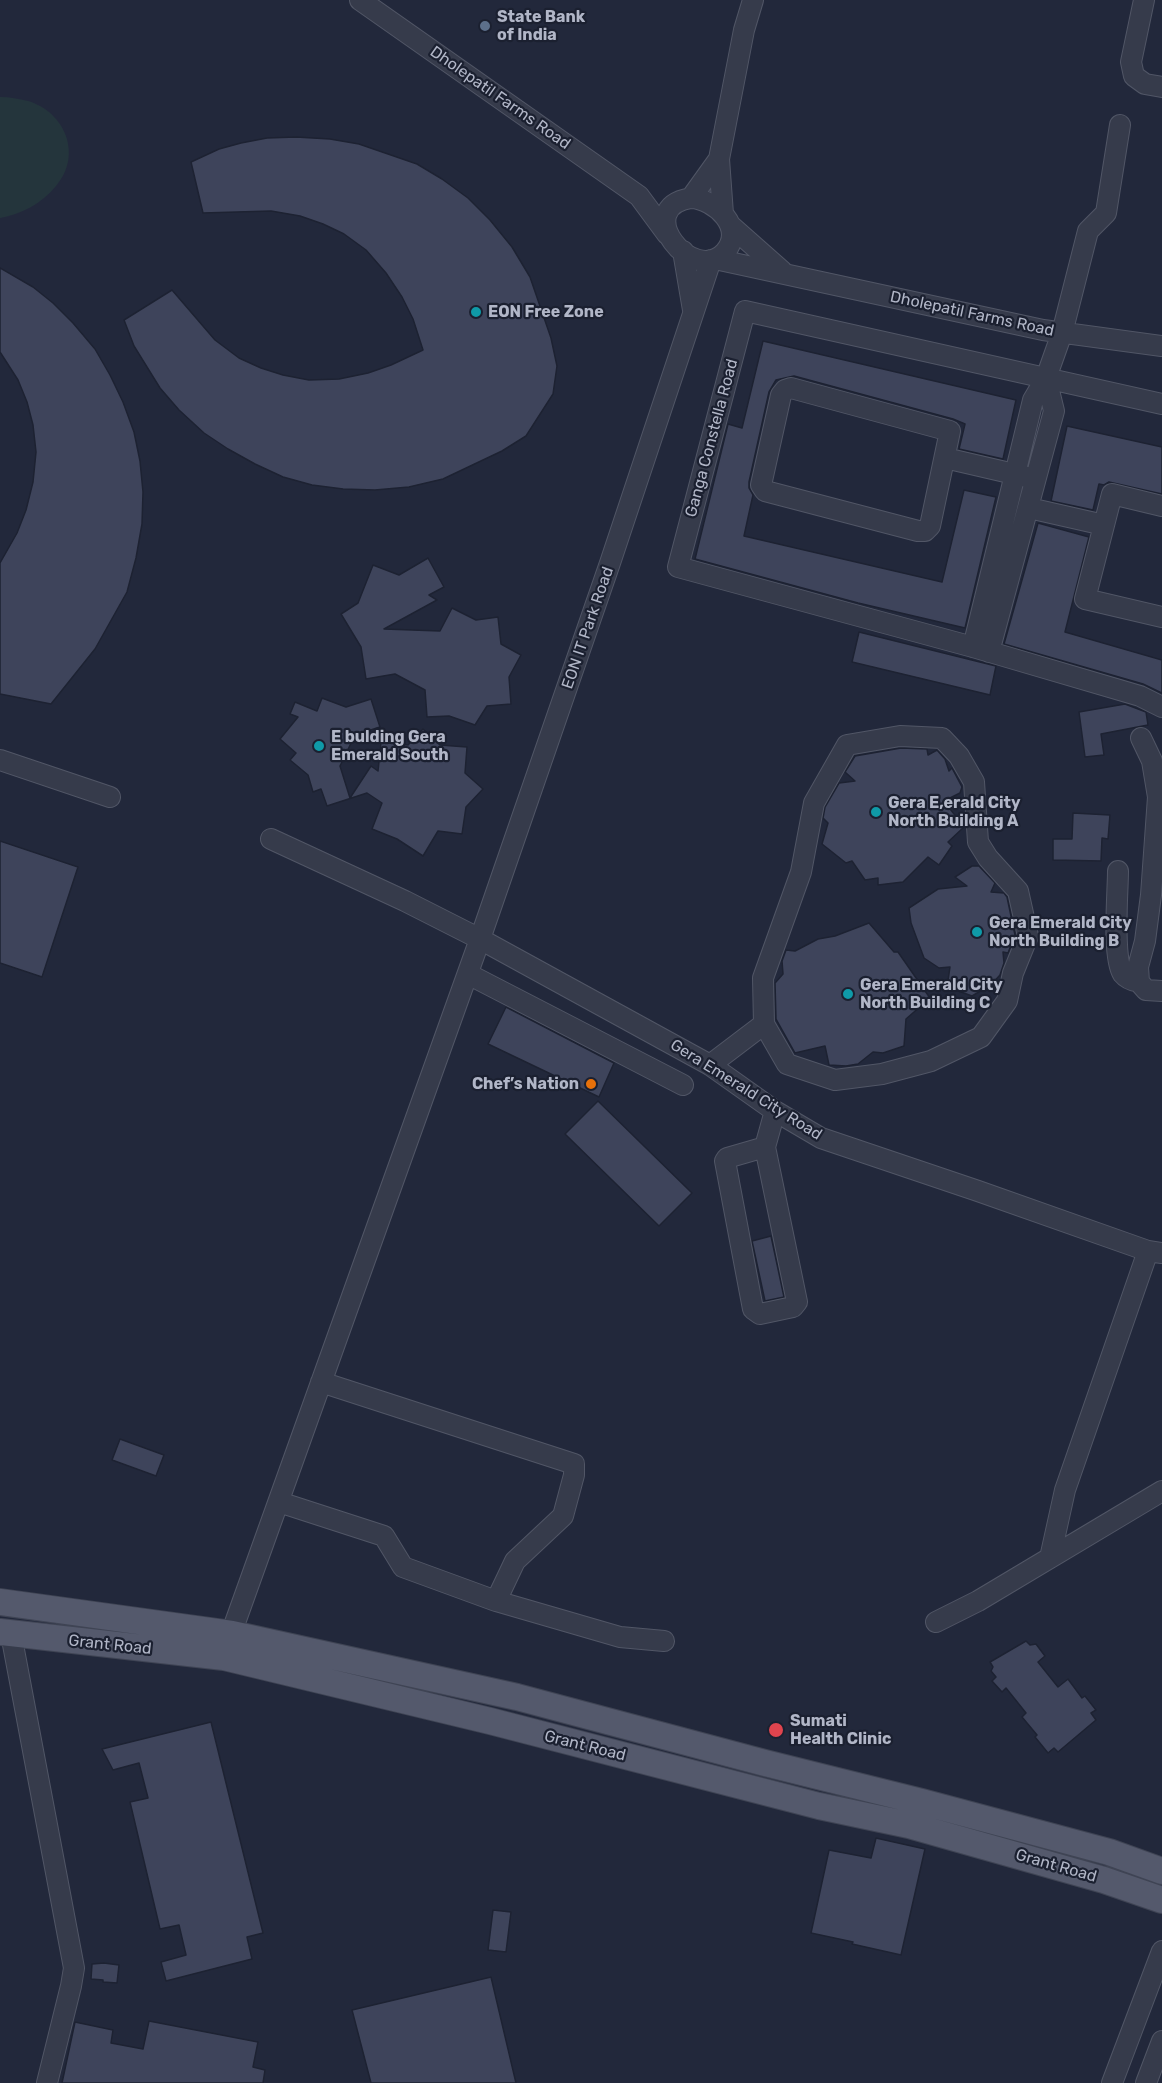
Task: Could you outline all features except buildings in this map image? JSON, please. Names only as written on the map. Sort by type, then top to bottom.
[{"type":"main road","name":"Grant Road","points":[[0,1602],[517,1697],[1109,1852],[1162,1871]]},
{"type":"main road","name":"Grant Road","points":[[6,1633],[227,1645],[490,1721],[819,1806],[909,1825],[1104,1880],[1162,1900]]},
{"type":"street","name":"Dholepatil Farms Road","points":[[360,0],[639,196],[667,234]]},
{"type":"street","points":[[719,159],[667,216],[665,225],[667,234],[674,245],[697,260],[713,259],[726,250],[730,243],[719,159],[744,30],[753,0]]},
{"type":"street","points":[[1144,0],[1131,62],[1134,76],[1145,84],[1162,87]]},
{"type":"street","points":[[981,650],[1015,476],[1033,400],[1046,378],[1062,333],[1088,231],[1106,213],[1120,125]]},
{"type":"street","name":"Dholepatil Farms Road","points":[[639,196],[684,200]]},
{"type":"street","points":[[684,200],[704,201],[727,219]]},
{"type":"street","name":"Dholepatil Farms Road","points":[[727,219],[784,273]]},
{"type":"street","points":[[683,251],[693,316]]},
{"type":"street","name":"Dholepatil Farms Road","points":[[713,259],[1032,328],[1162,346]]},
{"type":"street","name":"EON IT Park Road","points":[[227,1645],[468,974],[713,259]]},
{"type":"street","name":"Ganga Constella Road","points":[[1162,404],[745,311],[678,567],[981,650],[1140,696],[1162,707]]},
{"type":"street","points":[[981,650],[1029,508],[1054,411],[1046,378]]},
{"type":"street","points":[[791,388],[950,431],[945,458],[930,526],[925,531],[772,494],[765,491],[761,485],[781,395],[785,390],[791,388]]},
{"type":"street","points":[[945,458],[1036,479]]},
{"type":"street","points":[[1162,506],[1112,494],[1085,599],[1162,617]]},
{"type":"street","points":[[1029,508],[1104,525]]},
{"type":"street","points":[[900,736],[942,738],[959,756],[974,782],[978,842],[988,858],[1018,891],[1028,936],[1013,973],[1006,1001],[981,1037],[931,1061],[882,1074],[835,1080],[787,1064],[764,1024],[763,978],[801,872],[814,803],[835,763],[847,745],[900,736]]},
{"type":"street","points":[[1139,982],[1138,967],[1145,941],[1151,895],[1158,797],[1152,761],[1141,738]]},
{"type":"street","points":[[0,760],[110,797]]},
{"type":"street","name":"Gera Emerald City Road","points":[[271,839],[405,901],[480,939],[710,1065],[775,1111],[821,1138],[1155,1252]]},
{"type":"street","points":[[1118,871],[1117,946],[1121,971],[1125,977],[1139,982],[1146,990],[1162,991]]},
{"type":"street","points":[[468,974],[627,1064],[683,1085]]},
{"type":"street","points":[[710,1065],[764,1024]]},
{"type":"street","points":[[627,1064],[641,1028]]},
{"type":"street","points":[[765,1147],[727,1158],[725,1161],[753,1309],[760,1314],[793,1307],[797,1302],[765,1147],[775,1111]]},
{"type":"street","points":[[1050,1558],[1065,1490],[1155,1252]]},
{"type":"street","points":[[321,1383],[574,1464],[574,1475],[563,1516],[515,1561],[496,1601]]},
{"type":"street","points":[[936,1623],[978,1601],[1162,1491]]},
{"type":"street","points":[[279,1502],[384,1536],[403,1567],[496,1601],[620,1638],[664,1641]]},
{"type":"street","points":[[6,1633],[74,1968],[72,1986],[47,2083]]},
{"type":"street","points":[[1112,2083],[1162,1951]]},
{"type":"street","points":[[1146,2083],[1162,2041]]},
{"type":"shaded area","points":[[0,97],[28,101],[52,115],[66,136],[69,148],[64,174],[56,186],[31,207],[0,218]]},
{"type":"place","name":"State Bank of India","points":[[485,26]]},
{"type":"place","name":"EON Free Zone","points":[[476,312]]},
{"type":"place","name":"E bulding Gera Emerald South","points":[[319,746]]},
{"type":"place","name":"Gera E,erald City North Building A","points":[[876,812]]},
{"type":"place","name":"Gera Emerald City North Building B","points":[[977,932]]},
{"type":"place","name":"Gera Emerald City North Building C","points":[[848,994]]},
{"type":"place","name":"Chef’s Nation","points":[[591,1084]]},
{"type":"place","name":"Sumati Health Clinic","points":[[776,1730]]}]
